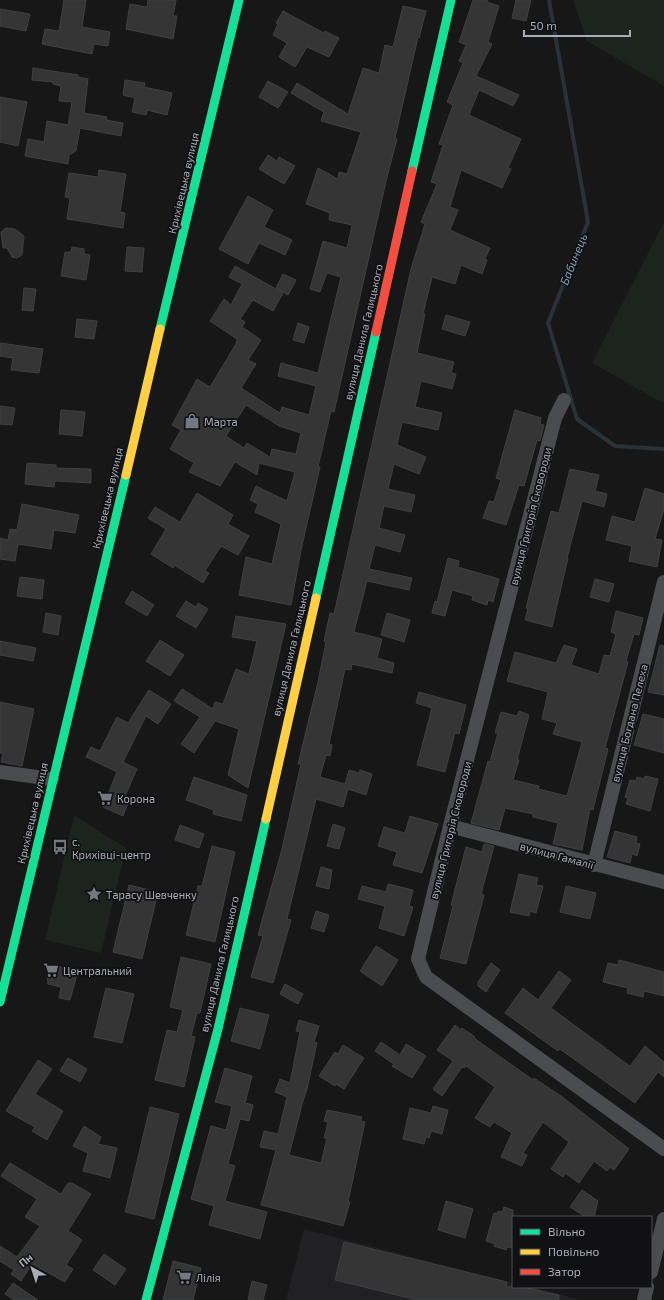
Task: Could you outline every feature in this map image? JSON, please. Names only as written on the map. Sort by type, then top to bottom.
[{"type":"street","name":"Крихівецька вулиця","points":[[0,1002],[239,0]]},
{"type":"street","name":"вулиця Данила Галицького","points":[[146,1300],[218,1029],[451,0]]},
{"type":"street","name":"вулиця Григорія Сковороди","points":[[564,400],[555,418],[450,826],[418,959],[426,977],[664,1148]]},
{"type":"street","name":"вулиця Богдана Пелеха","points":[[594,865],[664,582]]},
{"type":"street","points":[[0,772],[52,780]]},
{"type":"street","name":"вулиця Гамалії","points":[[450,826],[594,865],[664,882]]},
{"type":"street","points":[[652,1268],[664,1219]]},
{"type":"street","points":[[644,1300],[647,1288]]},
{"type":"shaded area","points":[[573,0],[664,0],[664,86],[587,41]]},
{"type":"shaded area","points":[[664,222],[664,401],[663,403],[592,363]]},
{"type":"shaded area","points":[[74,815],[126,848],[101,953],[45,940]]},
{"type":"shaded area","points":[[304,1229],[512,1283],[512,1288],[534,1288],[581,1300],[286,1300]]},
{"type":"building","points":[[64,0],[86,0],[82,27],[110,32],[108,46],[94,44],[92,54],[42,44],[45,29],[59,31]]},
{"type":"building","points":[[148,0],[176,0],[173,16],[177,16],[173,39],[126,29],[130,4],[147,7]]},
{"type":"building","points":[[473,0],[487,0],[487,2],[499,6],[488,42],[492,44],[476,76],[519,95],[513,106],[479,90],[469,115],[521,139],[508,168],[511,169],[502,188],[461,170],[450,207],[458,210],[450,230],[490,248],[485,259],[487,260],[482,274],[461,265],[455,284],[432,277],[423,314],[425,314],[417,353],[454,362],[451,373],[456,374],[452,389],[421,381],[415,407],[442,413],[438,430],[402,422],[397,445],[426,457],[419,474],[394,464],[388,489],[415,495],[411,512],[384,506],[379,528],[405,535],[400,552],[375,545],[369,569],[412,578],[409,590],[367,581],[354,632],[382,639],[377,658],[394,663],[392,673],[352,664],[351,670],[345,669],[329,744],[332,745],[330,756],[326,755],[320,777],[345,784],[349,770],[359,773],[360,770],[372,774],[366,795],[348,789],[343,807],[316,799],[287,919],[291,920],[273,983],[251,977],[263,936],[258,935],[282,849],[301,764],[298,764],[318,682],[330,613],[334,614],[411,269],[425,224],[421,222],[437,184],[431,182],[443,145],[439,144],[453,105],[447,102],[463,63],[459,61],[466,45],[459,42]]},
{"type":"building","points":[[516,0],[531,0],[526,21],[512,18]]},
{"type":"building","points":[[403,6],[426,11],[419,38],[418,37],[395,138],[397,139],[334,412],[331,411],[318,467],[320,467],[301,550],[291,605],[239,595],[246,557],[272,564],[281,524],[255,512],[258,504],[250,500],[256,486],[287,501],[295,472],[259,463],[257,475],[235,462],[220,486],[189,472],[194,463],[170,449],[181,430],[172,425],[197,379],[210,387],[236,344],[237,339],[210,321],[224,299],[231,305],[242,284],[229,277],[235,266],[283,293],[273,311],[253,300],[240,319],[245,322],[242,327],[261,340],[248,360],[256,364],[241,388],[280,413],[282,407],[309,415],[316,386],[278,376],[281,363],[318,373],[341,277],[327,273],[320,292],[310,289],[323,241],[347,248],[352,225],[329,220],[330,213],[306,204],[318,168],[338,179],[339,172],[347,174],[361,132],[321,121],[324,112],[291,93],[297,83],[348,114],[363,68],[379,73],[385,45],[393,47]],"holes":[[[246,405],[279,426],[301,433],[296,454],[272,449],[270,457],[247,443],[244,448],[226,436]]]},
{"type":"building","points":[[0,9],[30,14],[26,31],[0,26]]},
{"type":"building","points":[[283,11],[324,33],[325,31],[339,38],[329,57],[307,47],[295,67],[279,57],[287,43],[273,35],[278,24],[276,23]]},
{"type":"building","points":[[33,68],[78,75],[78,77],[88,79],[84,113],[107,117],[106,120],[123,123],[121,136],[80,128],[76,151],[69,155],[68,164],[25,156],[28,139],[44,142],[47,121],[68,125],[72,102],[59,101],[61,86],[53,84],[53,82],[32,80]]},
{"type":"building","points":[[125,80],[145,83],[144,87],[172,93],[167,115],[147,110],[146,115],[132,112],[135,98],[123,95]]},
{"type":"building","points":[[268,81],[288,92],[278,108],[259,97]]},
{"type":"building","points":[[0,97],[27,102],[18,146],[0,142]]},
{"type":"building","points":[[268,155],[277,161],[279,157],[295,166],[284,184],[259,169]]},
{"type":"building","points":[[99,170],[126,174],[120,212],[125,213],[123,228],[67,219],[70,198],[65,197],[69,173],[98,177]]},
{"type":"building","points":[[248,196],[273,210],[264,227],[292,240],[285,255],[259,243],[248,264],[219,249]]},
{"type":"building","points":[[6,228],[15,229],[24,236],[22,255],[17,258],[12,257],[7,248],[3,248],[1,232]]},
{"type":"building","points":[[72,247],[84,249],[84,254],[90,255],[86,280],[61,276],[65,252],[71,252]]},
{"type":"building","points":[[127,247],[144,248],[142,272],[125,271]]},
{"type":"building","points":[[283,274],[296,280],[288,295],[276,288]]},
{"type":"building","points":[[24,288],[36,289],[33,311],[22,310]]},
{"type":"building","points":[[446,315],[470,322],[465,336],[442,329]]},
{"type":"building","points":[[77,319],[97,321],[94,339],[75,337]]},
{"type":"building","points":[[298,323],[309,327],[304,343],[293,340]]},
{"type":"building","points":[[0,343],[43,349],[39,373],[11,370],[13,358],[0,356]]},
{"type":"building","points":[[0,406],[15,408],[12,425],[0,424]]},
{"type":"building","points":[[61,410],[85,412],[82,436],[59,434]]},
{"type":"building","points":[[515,410],[541,418],[540,424],[544,425],[540,441],[537,440],[524,486],[519,485],[506,525],[483,518],[489,501],[494,502],[501,480],[496,478]]},
{"type":"building","points":[[27,463],[56,465],[56,468],[91,469],[91,483],[55,481],[54,487],[25,484]]},
{"type":"building","points":[[570,469],[599,475],[595,491],[607,494],[604,507],[582,501],[567,558],[552,627],[525,620],[528,609],[526,608],[551,511],[559,513]]},
{"type":"building","points":[[645,488],[664,494],[664,509],[655,539],[662,540],[657,567],[629,561],[632,546],[606,540],[612,516],[635,522]]},
{"type":"building","points":[[197,493],[233,515],[228,524],[249,536],[238,555],[221,546],[205,571],[209,573],[203,583],[174,565],[173,568],[151,554],[166,529],[148,518],[155,507],[180,522]]},
{"type":"building","points":[[22,504],[79,515],[75,533],[54,530],[51,549],[18,544],[15,561],[0,559],[0,538],[8,540],[10,529],[17,530]]},
{"type":"building","points":[[448,558],[459,561],[458,567],[499,579],[493,602],[488,600],[487,605],[472,600],[473,596],[452,590],[445,616],[432,613],[435,601],[437,602]]},
{"type":"building","points":[[20,577],[44,580],[42,599],[17,596]]},
{"type":"building","points":[[595,579],[614,584],[609,602],[590,597]]},
{"type":"building","points":[[132,591],[154,605],[147,616],[125,603]]},
{"type":"building","points":[[186,601],[196,607],[198,603],[208,609],[196,628],[176,616]]},
{"type":"building","points":[[616,611],[643,618],[639,635],[634,634],[626,661],[628,662],[605,748],[608,749],[593,810],[590,809],[582,850],[553,844],[558,823],[533,817],[533,814],[505,808],[499,830],[471,823],[488,761],[490,762],[498,733],[495,733],[501,712],[517,716],[519,711],[529,715],[513,780],[539,786],[538,789],[567,796],[582,742],[553,734],[557,723],[542,719],[548,692],[507,681],[515,652],[556,663],[564,645],[577,649],[571,665],[599,674],[604,655],[610,656],[616,634],[611,632]]},
{"type":"building","points":[[46,613],[61,616],[58,635],[43,632]]},
{"type":"building","points":[[387,613],[410,620],[404,642],[381,635]]},
{"type":"building","points":[[236,616],[286,624],[248,788],[228,775],[239,729],[215,721],[194,753],[181,744],[200,717],[174,701],[182,689],[213,709],[215,702],[223,704],[236,669],[249,674],[257,641],[232,637]]},
{"type":"building","points":[[160,640],[184,655],[170,676],[146,661]]},
{"type":"building","points":[[0,641],[36,648],[33,661],[0,655]]},
{"type":"building","points":[[660,645],[664,646],[664,695],[648,692]]},
{"type":"building","points":[[149,690],[171,704],[158,724],[146,716],[123,762],[137,769],[125,796],[130,798],[123,816],[103,807],[117,772],[86,757],[91,747],[100,751],[117,717],[128,723]]},
{"type":"building","points":[[419,692],[466,705],[459,734],[455,733],[445,772],[417,765],[432,708],[416,703]]},
{"type":"building","points":[[0,702],[34,709],[22,766],[1,762],[3,754],[0,753]]},
{"type":"building","points":[[643,714],[664,719],[664,753],[634,745]]},
{"type":"building","points":[[645,776],[658,779],[650,811],[626,804],[628,798],[625,797],[630,780],[636,781],[637,777],[644,779]]},
{"type":"building","points":[[194,777],[247,795],[241,821],[213,814],[214,810],[186,800]]},
{"type":"building","points":[[410,816],[438,824],[422,873],[393,865],[397,852],[378,846],[384,827],[405,833]]},
{"type":"building","points":[[333,824],[345,828],[339,849],[327,846]]},
{"type":"building","points":[[180,825],[204,834],[199,848],[175,840]]},
{"type":"building","points":[[615,831],[637,837],[636,843],[640,844],[637,856],[632,854],[630,863],[607,857]]},
{"type":"building","points":[[484,844],[494,846],[481,894],[484,895],[466,964],[440,958],[453,906],[451,905],[466,847],[482,852]]},
{"type":"building","points":[[212,846],[235,852],[215,942],[186,935],[198,886],[202,886]]},
{"type":"building","points":[[321,867],[332,870],[329,889],[316,886]]},
{"type":"building","points":[[519,874],[538,878],[536,885],[543,886],[536,913],[530,911],[529,916],[510,912]]},
{"type":"building","points":[[388,884],[413,890],[409,906],[413,907],[404,936],[379,928],[385,906],[358,899],[362,886],[386,892]]},
{"type":"building","points":[[129,885],[158,892],[142,959],[113,952]]},
{"type":"building","points":[[566,886],[596,893],[590,919],[560,912]]},
{"type":"building","points":[[316,911],[329,915],[324,932],[311,928]]},
{"type":"building","points":[[376,946],[398,960],[382,986],[360,971]]},
{"type":"building","points":[[181,957],[211,964],[200,1013],[197,1013],[191,1036],[195,1037],[184,1087],[155,1080],[167,1030],[177,1032],[183,1010],[170,1007]]},
{"type":"building","points":[[619,960],[664,972],[664,996],[644,991],[643,997],[627,993],[628,988],[603,982],[608,963],[618,965]]},
{"type":"building","points":[[491,963],[500,970],[486,992],[478,986],[478,982]]},
{"type":"building","points":[[52,965],[78,971],[70,1000],[59,998],[61,987],[48,984],[47,974]]},
{"type":"building","points":[[559,971],[571,980],[551,1008],[630,1066],[645,1046],[664,1062],[664,1077],[658,1072],[635,1103],[560,1049],[558,1051],[505,1013],[523,988],[538,1000]]},
{"type":"building","points":[[285,984],[303,994],[298,1004],[280,994]]},
{"type":"building","points":[[106,988],[134,994],[122,1043],[94,1037]]},
{"type":"building","points":[[240,1008],[269,1015],[260,1049],[231,1041]]},
{"type":"building","points":[[299,1020],[319,1026],[314,1042],[317,1043],[307,1089],[289,1155],[321,1163],[327,1138],[324,1138],[328,1122],[324,1121],[327,1110],[362,1117],[361,1121],[365,1122],[348,1202],[350,1202],[343,1226],[261,1205],[276,1150],[260,1147],[264,1131],[278,1134],[287,1097],[275,1092],[280,1079],[290,1083],[300,1032],[296,1031]]},
{"type":"building","points":[[455,1025],[461,1030],[462,1028],[475,1037],[474,1038],[533,1080],[534,1078],[561,1096],[629,1149],[614,1170],[610,1167],[607,1171],[594,1161],[579,1183],[565,1173],[563,1177],[551,1169],[569,1142],[543,1122],[523,1153],[527,1155],[522,1166],[501,1157],[512,1133],[494,1122],[490,1127],[475,1118],[495,1087],[466,1066],[464,1068],[462,1067],[442,1096],[433,1089],[453,1061],[437,1050]]},
{"type":"building","points":[[381,1042],[400,1055],[406,1044],[426,1056],[412,1078],[392,1066],[394,1064],[375,1051]]},
{"type":"building","points":[[343,1045],[364,1058],[344,1089],[336,1084],[335,1086],[319,1076],[335,1052],[338,1054]]},
{"type":"building","points":[[68,1058],[87,1069],[80,1082],[60,1071]]},
{"type":"building","points":[[38,1060],[52,1069],[35,1094],[63,1111],[47,1140],[32,1131],[35,1127],[6,1111]]},
{"type":"building","points":[[225,1068],[252,1076],[245,1103],[253,1105],[249,1121],[240,1119],[228,1164],[235,1166],[225,1201],[267,1212],[260,1239],[209,1225],[214,1206],[191,1199],[211,1126],[226,1130],[232,1106],[215,1102]]},
{"type":"building","points":[[433,1106],[448,1110],[442,1134],[431,1131],[429,1138],[426,1137],[424,1144],[403,1139],[410,1108],[431,1113]]},
{"type":"building","points":[[150,1107],[179,1114],[154,1219],[125,1212]]},
{"type":"building","points":[[84,1126],[101,1137],[98,1144],[117,1148],[110,1178],[83,1171],[88,1153],[73,1146]]},
{"type":"building","points":[[10,1163],[61,1194],[68,1183],[72,1183],[91,1194],[68,1231],[82,1240],[66,1265],[73,1269],[65,1282],[32,1264],[21,1281],[11,1274],[14,1270],[0,1261],[0,1246],[17,1257],[40,1226],[25,1217],[37,1199],[1,1176]]},
{"type":"building","points":[[582,1190],[598,1201],[594,1216],[584,1216],[570,1207]]},
{"type":"building","points":[[446,1201],[473,1209],[465,1238],[438,1230]]},
{"type":"building","points":[[504,1207],[513,1210],[512,1248],[507,1247],[506,1250],[494,1246],[495,1244],[486,1241],[494,1213],[497,1214],[498,1211],[502,1212]]},
{"type":"building","points":[[344,1242],[507,1282],[506,1287],[528,1288],[559,1295],[559,1300],[417,1300],[335,1280]]},
{"type":"building","points":[[104,1254],[126,1269],[115,1285],[93,1270]]},
{"type":"building","points":[[173,1261],[201,1268],[193,1300],[163,1300]]},
{"type":"building","points":[[252,1281],[267,1285],[263,1300],[248,1300]]},
{"type":"building","points":[[13,1283],[38,1300],[14,1300],[5,1294]]},
{"type":"waterway","name":"Бабинець","points":[[549,0],[588,222],[548,323],[577,419],[615,446],[664,449]]},
{"type":"traffic: fast","points":[[160,329],[239,0]]},
{"type":"traffic: fast","points":[[412,171],[451,0]]},
{"type":"traffic: fast","points":[[316,598],[376,332]]},
{"type":"traffic: fast","points":[[0,1002],[126,475]]},
{"type":"traffic: fast","points":[[146,1300],[218,1029],[266,819]]},
{"type":"traffic: slow","points":[[126,475],[160,329]]},
{"type":"traffic: slow","points":[[266,819],[316,598]]},
{"type":"traffic: jam","points":[[376,332],[412,171]]},
{"type":"place","name":"Марта","points":[[192,421]]},
{"type":"place","name":"Корона","points":[[105,798]]},
{"type":"place","name":"с. Крихівці-центр","points":[[60,847]]},
{"type":"place","name":"Тарасу Шевченку","points":[[94,894]]},
{"type":"place","name":"Центральний","points":[[51,970]]},
{"type":"place","name":"Лілія","points":[[184,1277]]}]
